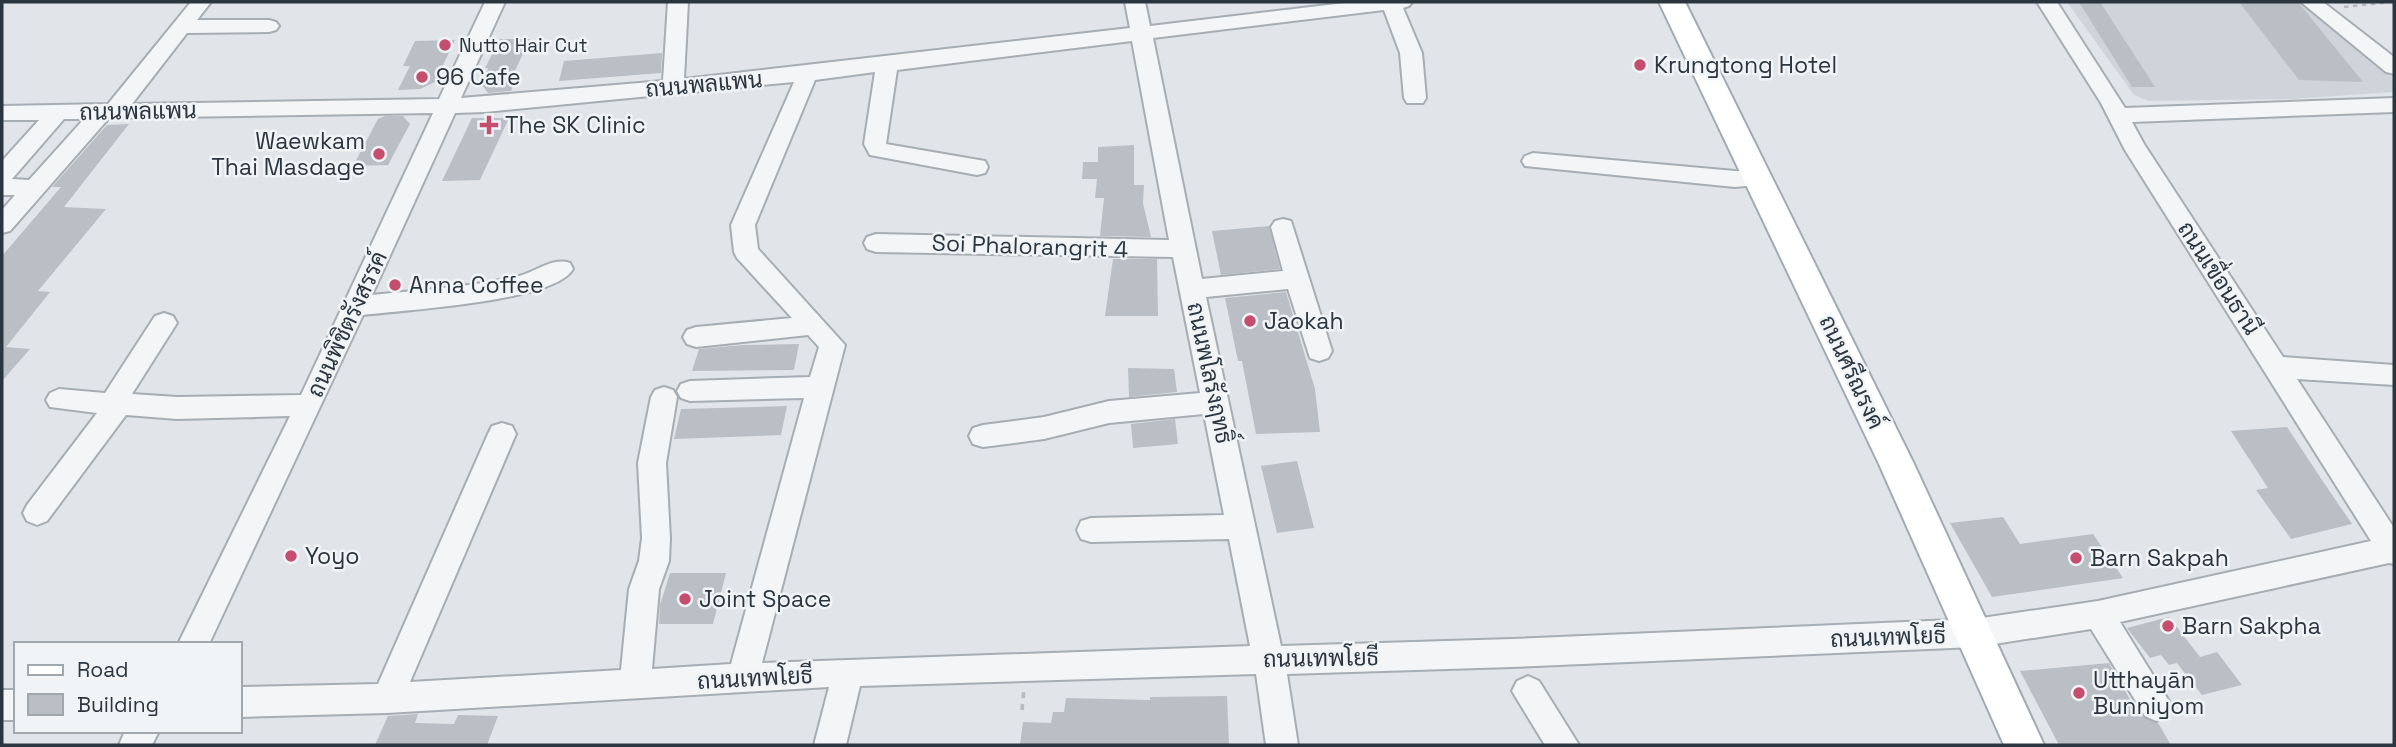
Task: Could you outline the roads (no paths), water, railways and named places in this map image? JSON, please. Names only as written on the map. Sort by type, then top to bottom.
[{"type":"main road","name":"ถนนศรีณรงค์","points":[[1672,2],[1759,178],[1975,634],[2024,745]]},
{"type":"street","points":[[2,225],[108,111],[201,2]]},
{"type":"street","name":"ถนนพิชิตรังสรรค์","points":[[194,642],[356,306],[495,2]]},
{"type":"street","points":[[673,87],[678,2]]},
{"type":"street","name":"ถนนพโลรังฤทธิ์","points":[[1135,2],[1191,289],[1242,527],[1282,745]]},
{"type":"street","points":[[1396,2],[1411,53],[1415,98]]},
{"type":"street","name":"ถนนพลแพน","points":[[2,113],[485,105],[887,65],[1396,2]]},
{"type":"street","name":"ถนนเขื่อนธานี","points":[[2047,2],[2118,115],[2133,145],[2393,550]]},
{"type":"street","points":[[2316,6],[2394,67]]},
{"type":"street","points":[[180,27],[269,26]]},
{"type":"street","points":[[887,65],[875,144],[878,150],[976,167]]},
{"type":"street","points":[[742,679],[832,345],[746,252],[743,225],[804,86],[805,74]]},
{"type":"street","points":[[2118,115],[2394,105]]},
{"type":"street","points":[[2,176],[57,113]]},
{"type":"street","points":[[1533,161],[1735,179],[1759,178]]},
{"type":"street","points":[[2,187],[35,188]]},
{"type":"street","points":[[1283,227],[1319,351]]},
{"type":"street","name":"Soi Phalorangrit 4","points":[[876,243],[1009,244],[1154,250],[1183,248]]},
{"type":"street","points":[[356,306],[520,286],[561,269]]},
{"type":"street","points":[[1191,289],[1298,279]]},
{"type":"street","points":[[37,513],[116,405],[163,323]]},
{"type":"street","points":[[696,337],[813,326]]},
{"type":"street","points":[[2276,367],[2394,375]]},
{"type":"street","points":[[635,685],[644,589],[654,561],[656,538],[652,463],[677,394],[821,387]]},
{"type":"street","points":[[59,400],[177,408],[309,405]]},
{"type":"street","points":[[983,436],[1044,428],[1110,412],[1217,402]]},
{"type":"street","points":[[387,698],[502,434]]},
{"type":"street","points":[[1091,530],[1242,527]]},
{"type":"street","name":"ถนนเทพโยธี","points":[[242,702],[387,698],[848,673],[1512,653],[1975,634],[2098,614],[2393,550]]},
{"type":"street","points":[[2098,614],[2156,706]]},
{"type":"street","points":[[830,745],[848,673]]},
{"type":"street","points":[[1528,691],[1563,745]]},
{"type":"place","name":"Nutto Hair Cut","points":[[445,45]]},
{"type":"place","name":"Krungtong Hotel","points":[[1640,65]]},
{"type":"place","name":"96 Cafe","points":[[422,77]]},
{"type":"place","name":"The SK Clinic","points":[[489,125]]},
{"type":"place","name":"Waewkam Thai Masdage","points":[[379,154]]},
{"type":"place","name":"Anna Coffee","points":[[395,285]]},
{"type":"place","name":"Jaokah","points":[[1250,321]]},
{"type":"place","name":"Yoyo","points":[[291,556]]},
{"type":"place","name":"Barn Sakpah","points":[[2076,558]]},
{"type":"place","name":"Joint Space","points":[[685,599]]},
{"type":"place","name":"Barn Sakpha","points":[[2168,626]]},
{"type":"place","name":"Utthayān Bunniyom","points":[[2079,693]]}]
